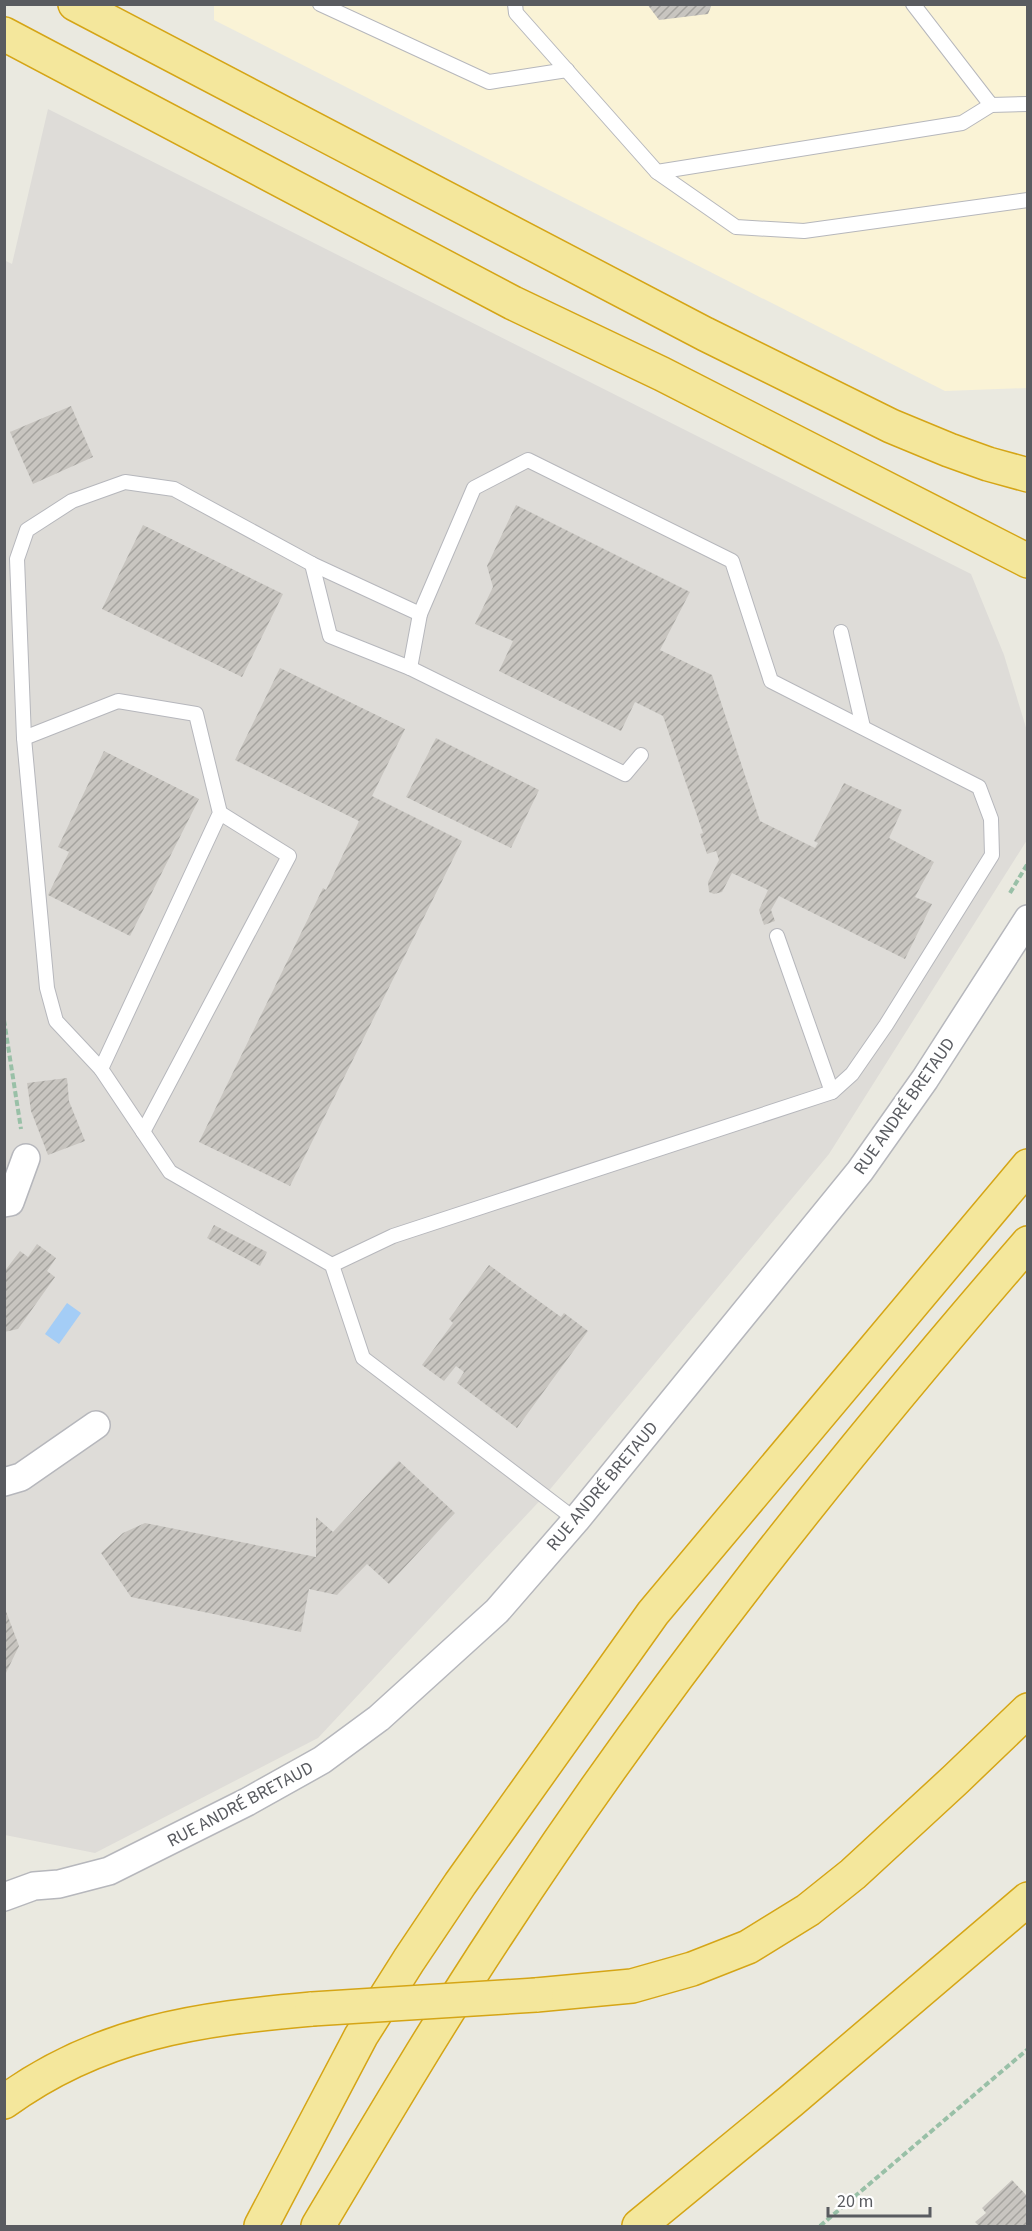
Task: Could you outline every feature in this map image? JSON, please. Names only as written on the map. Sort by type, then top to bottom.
[{"type":"highway","points":[[75,4],[725,344],[891,426],[959,454],[1028,475]]},
{"type":"highway","points":[[4,34],[513,303],[673,380],[1028,561]]},
{"type":"highway","points":[[261,2226],[361,2036],[409,1960],[460,1884],[653,1612],[1028,1166]]},
{"type":"highway","points":[[318,2226],[432,2036],[501,1928],[585,1806],[700,1647],[819,1492],[915,1374],[1028,1243]]},
{"type":"highway","points":[[4,2102],[29,2084],[79,2057],[175,2026],[219,2018],[312,2009],[536,1995],[632,1986],[692,1969],[748,1947],[808,1910],[853,1874],[1028,1710]]},
{"type":"highway","points":[[639,2226],[791,2101],[1028,1899]]},
{"type":"street","name":"RUE ANDRÉ BRETAUD","points":[[4,1897],[34,1886],[58,1884],[109,1871],[247,1802],[321,1760],[379,1719],[497,1611],[576,1520],[860,1171],[925,1079],[1028,919]]},
{"type":"street","points":[[4,1203],[10,1202],[26,1158]]},
{"type":"street","points":[[4,1482],[21,1477],[96,1425]]},
{"type":"street","name":"RUE ANDRÉ BRETAUD","points":[[4,1878],[34,1886]]},
{"type":"lane","points":[[320,4],[340,9],[489,82],[567,70]]},
{"type":"lane","points":[[515,4],[516,13],[657,172],[736,227],[804,231],[1028,200]]},
{"type":"lane","points":[[913,4],[991,105]]},
{"type":"lane","points":[[657,172],[962,123],[991,105],[1028,104]]},
{"type":"lane","points":[[332,1265],[393,1236],[832,1092],[852,1074],[886,1025],[992,855],[991,819],[979,787],[771,681],[732,561],[528,460],[474,488],[420,614],[410,668]]},
{"type":"lane","points":[[420,614],[312,564],[174,489],[125,482],[72,501],[27,530],[17,559],[24,738],[47,988],[56,1021],[101,1069],[170,1172],[332,1265],[363,1358],[576,1520]]},
{"type":"lane","points":[[312,564],[330,636],[410,668],[625,774],[641,755]]},
{"type":"lane","points":[[841,632],[863,726]]},
{"type":"lane","points":[[24,738],[118,701],[196,714],[220,813],[101,1069]]},
{"type":"lane","points":[[143,1132],[289,856],[220,813]]},
{"type":"lane","points":[[777,936],[832,1092]]},
{"type":"path","points":[[1010,893],[1028,863]]},
{"type":"path","points":[[4,1020],[26,1158]]},
{"type":"path","points":[[820,2226],[1028,2049]]},
{"type":"shaded area","points":[[214,5],[1027,5],[1027,388],[945,391],[214,20]]},
{"type":"shaded area","points":[[48,109],[971,574],[1004,655],[1027,731],[1027,840],[829,1154],[547,1493],[318,1738],[95,1853],[5,1835],[4,260],[12,264]]},
{"type":"water","points":[[67,1303],[81,1313],[59,1344],[45,1334]]},
{"type":"building","points":[[647,4],[712,4],[708,14],[659,20]]},
{"type":"building","points":[[71,406],[93,457],[33,484],[10,432]]},
{"type":"building","points":[[516,505],[690,592],[660,650],[712,675],[760,821],[815,848],[818,843],[814,841],[844,783],[902,810],[889,838],[934,862],[915,897],[932,904],[905,959],[779,896],[771,910],[775,921],[764,925],[759,910],[768,890],[732,873],[722,892],[714,894],[709,892],[708,882],[719,860],[716,851],[707,854],[700,834],[703,833],[663,716],[635,702],[621,731],[499,671],[513,641],[475,624],[493,587],[487,566]]},
{"type":"building","points":[[143,525],[283,594],[242,677],[102,609]]},
{"type":"building","points":[[280,668],[405,729],[372,796],[462,841],[290,1186],[199,1142],[323,888],[326,890],[359,821],[235,760]]},
{"type":"building","points":[[436,738],[539,790],[511,848],[406,797]]},
{"type":"building","points":[[104,751],[199,799],[130,936],[48,895],[69,852],[58,847]]},
{"type":"building","points":[[67,1078],[69,1101],[85,1141],[48,1155],[31,1111],[27,1083]]},
{"type":"building","points":[[214,1225],[267,1252],[260,1266],[207,1238]]},
{"type":"building","points":[[37,1244],[56,1258],[47,1271],[55,1277],[18,1329],[4,1332],[4,1272],[20,1251],[28,1257]]},
{"type":"building","points":[[489,1265],[561,1317],[564,1313],[588,1331],[517,1428],[457,1383],[464,1372],[456,1366],[444,1381],[422,1365],[453,1323],[449,1319]]},
{"type":"building","points":[[399,1461],[455,1513],[389,1584],[367,1564],[337,1595],[309,1589],[301,1632],[131,1597],[101,1553],[123,1533],[145,1523],[316,1557],[316,1517],[333,1532]]},
{"type":"building","points":[[4,1606],[19,1646],[4,1677]]},
{"type":"building","points":[[1012,2180],[1028,2197],[1028,2226],[979,2226],[975,2222],[986,2213],[982,2208]]}]
